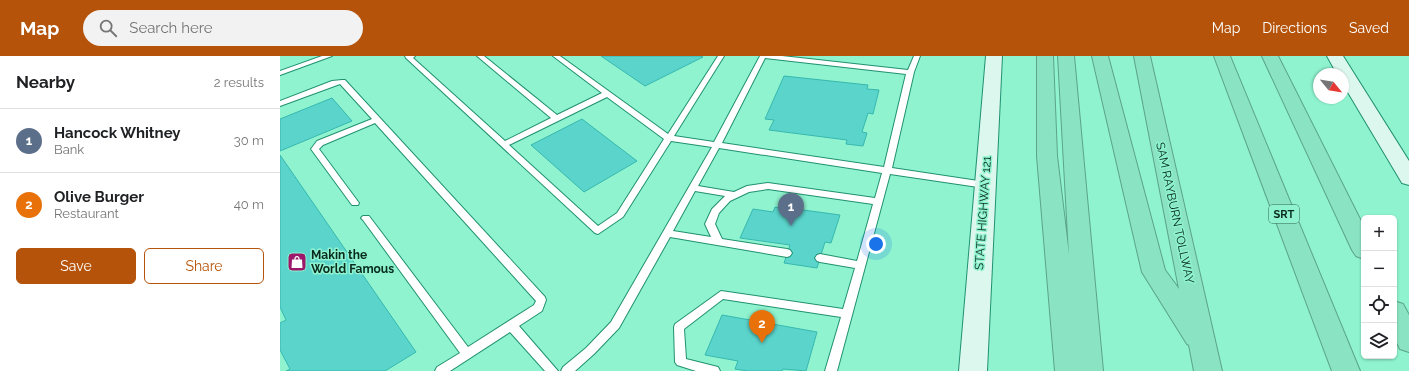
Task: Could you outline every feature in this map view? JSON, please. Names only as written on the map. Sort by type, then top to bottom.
[{"type":"highway","points":[[1045,56],[1047,156],[1069,371]]},
{"type":"highway","points":[[1066,56],[1089,371]]},
{"type":"highway","points":[[1100,56],[1154,272],[1202,345]]},
{"type":"highway","name":"SAM RAYBURN TOLLWAY","points":[[1142,56],[1208,371]]},
{"type":"highway","name":"SRT","points":[[1222,56],[1346,371]]},
{"type":"highway","points":[[1270,56],[1361,244]]},
{"type":"highway","points":[[1397,317],[1409,342]]},
{"type":"main road","name":"STATE HIGHWAY 121","points":[[973,371],[984,185],[994,56]]},
{"type":"main road","points":[[1335,56],[1409,178]]},
{"type":"lane","points":[[280,73],[329,56]]},
{"type":"lane","points":[[412,56],[408,58],[598,231],[620,214],[721,56]]},
{"type":"lane","points":[[480,56],[556,118]]},
{"type":"lane","points":[[556,56],[668,138],[984,185]]},
{"type":"lane","points":[[567,371],[590,351],[615,325],[717,145],[763,56],[910,72]]},
{"type":"lane","points":[[831,371],[887,170],[910,72],[917,56]]},
{"type":"lane","points":[[280,104],[335,83],[342,82],[541,300],[538,308],[441,371]]},
{"type":"lane","points":[[503,144],[607,94]]},
{"type":"lane","points":[[355,203],[315,149],[320,143],[376,120]]},
{"type":"lane","points":[[718,241],[710,224],[715,211],[727,199],[748,189],[768,186],[878,202]]},
{"type":"lane","points":[[692,188],[736,195]]},
{"type":"lane","points":[[366,218],[467,354]]},
{"type":"lane","points":[[667,233],[787,253]]},
{"type":"lane","points":[[820,258],[861,265]]},
{"type":"lane","points":[[714,371],[681,362],[678,327],[721,295],[847,314]]},
{"type":"lane","points":[[512,325],[552,371]]},
{"type":"building","points":[[601,56],[700,56],[703,57],[645,86]]},
{"type":"building","points":[[784,76],[868,85],[867,89],[879,90],[873,114],[868,113],[862,132],[867,133],[863,146],[846,144],[847,140],[769,130],[774,120],[765,119]]},
{"type":"building","points":[[332,98],[352,121],[280,151],[280,119]]},
{"type":"building","points":[[582,119],[637,161],[584,192],[531,145]]},
{"type":"building","points":[[280,155],[416,352],[385,371],[286,371],[290,369],[280,350],[280,323],[286,320],[280,307]]},
{"type":"building","points":[[775,207],[780,208],[780,210],[794,212],[796,209],[840,215],[831,243],[825,242],[817,268],[784,263],[790,245],[740,238],[753,209],[773,212]]},
{"type":"building","points":[[722,315],[817,332],[806,371],[783,369],[782,371],[748,371],[735,369],[738,361],[705,355]]},
{"type":"place","name":"Hancock Whitney","points":[[791,226]]},
{"type":"place","name":"Makin the World Famous","points":[[297,262]]},
{"type":"place","name":"Olive Burger","points":[[762,343]]}]
